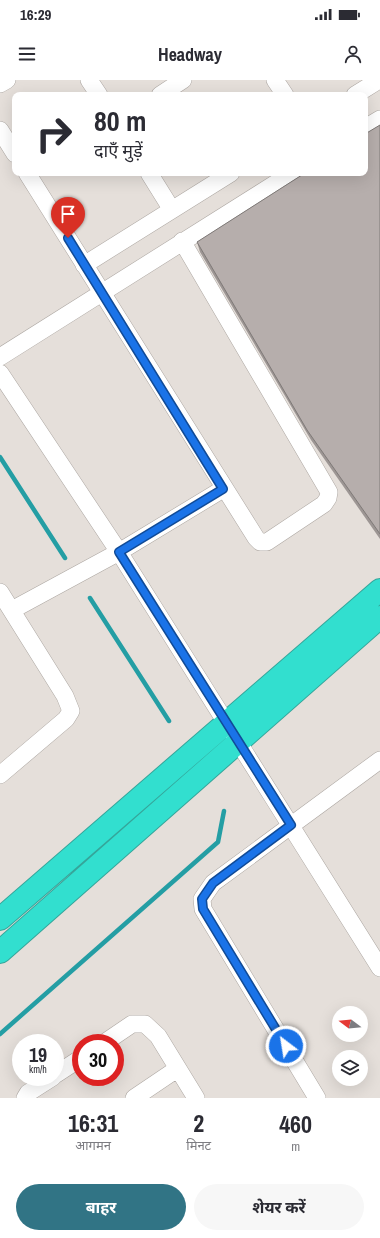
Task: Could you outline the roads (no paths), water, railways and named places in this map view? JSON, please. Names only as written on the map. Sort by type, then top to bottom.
[{"type":"highway","points":[[0,919],[380,590]]},
{"type":"highway","points":[[0,952],[380,617]]},
{"type":"street","points":[[0,84],[6,80]]},
{"type":"street","points":[[89,80],[97,92]]},
{"type":"street","points":[[165,92],[184,80]]},
{"type":"street","points":[[275,80],[283,92]]},
{"type":"street","points":[[360,92],[380,80]]},
{"type":"street","points":[[368,126],[380,118]]},
{"type":"street","points":[[0,130],[12,149]]},
{"type":"street","points":[[29,176],[223,489],[256,538],[260,542],[267,542],[324,504],[328,498],[329,492],[182,241]]},
{"type":"street","points":[[151,176],[172,210]]},
{"type":"street","points":[[84,264],[226,176]]},
{"type":"street","points":[[0,357],[287,176]]},
{"type":"street","points":[[0,374],[119,552],[380,968]]},
{"type":"street","points":[[12,610],[119,552],[223,489]]},
{"type":"street","points":[[0,592],[70,704],[71,711],[66,719],[0,775]]},
{"type":"street","points":[[317,1098],[203,909],[202,899],[213,883],[380,760]]},
{"type":"street","points":[[117,1034],[132,1024],[145,1024],[158,1036],[196,1098]]},
{"type":"street","points":[[134,1098],[177,1069]]},
{"type":"street","points":[[25,1098],[28,1093],[39,1086]]},
{"type":"waterway","points":[[0,457],[65,558]]},
{"type":"waterway","points":[[90,598],[169,721]]},
{"type":"waterway","points":[[0,1034],[218,842],[224,811]]}]
